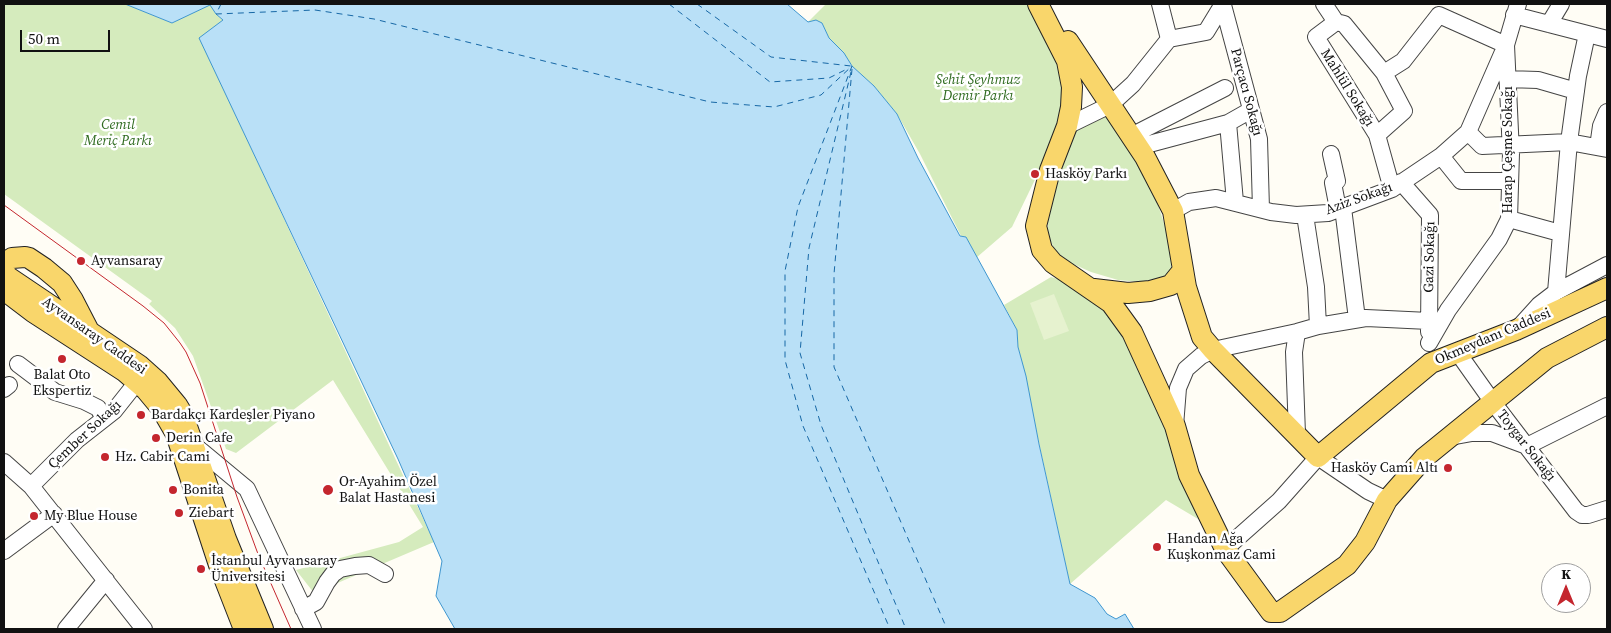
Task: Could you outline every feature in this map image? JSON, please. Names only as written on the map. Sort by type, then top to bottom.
[{"type":"main road","points":[[1046,4],[1134,142],[1173,211],[1186,287],[1202,336],[1213,350],[1318,457]]},
{"type":"main road","points":[[1046,4],[1068,61],[1072,87],[1071,107],[1067,126],[1050,170],[1036,226],[1042,250],[1053,263],[1111,303],[1132,332],[1175,426],[1189,475],[1225,549],[1271,612],[1280,612],[1347,565],[1365,542],[1387,500],[1424,458],[1547,358],[1607,327]]},
{"type":"main road","points":[[4,264],[12,258],[24,257],[29,258],[44,268],[62,283],[78,308],[90,333]]},
{"type":"main road","points":[[1092,289],[1128,293],[1150,291],[1171,285],[1183,270]]},
{"type":"main road","name":"Ayvansaray Caddesi","points":[[4,274],[139,365],[168,393],[183,415],[229,548],[263,629]]},
{"type":"main road","name":"Okmeydanı Caddesi","points":[[1318,457],[1431,363],[1516,330],[1607,288]]},
{"type":"main road","name":"Ayvansaray Caddesi","points":[[4,290],[33,312],[124,371],[138,382],[161,408],[176,434],[219,565],[244,629]]},
{"type":"street","points":[[1160,4],[1169,39]]},
{"type":"street","points":[[1067,126],[1110,105],[1133,84],[1169,39],[1206,32],[1223,4]]},
{"type":"street","name":"Parçacı Sokağı","points":[[1223,4],[1259,139],[1261,209]]},
{"type":"street","points":[[1324,4],[1336,22],[1344,24],[1384,73],[1404,112],[1377,135],[1397,185]]},
{"type":"street","points":[[1549,24],[1561,4]]},
{"type":"street","points":[[1384,73],[1403,61],[1435,10],[1506,45]]},
{"type":"street","points":[[1516,10],[1549,24],[1607,39]]},
{"type":"street","name":"Harap Çeşme Sokağı","points":[[1428,343],[1448,310],[1499,239],[1509,218],[1510,144],[1506,45],[1516,10]]},
{"type":"street","name":"Mahlül Sokağı","points":[[1336,22],[1316,37],[1377,135]]},
{"type":"street","points":[[1556,292],[1569,142],[1587,34]]},
{"type":"street","name":"Aziz Sokağı","points":[[1173,211],[1189,202],[1216,198],[1296,215],[1328,213],[1397,185],[1441,156],[1468,132],[1506,45]]},
{"type":"street","points":[[1507,79],[1538,80],[1576,91]]},
{"type":"street","points":[[1134,142],[1225,88]]},
{"type":"street","points":[[1134,142],[1228,123],[1251,110]]},
{"type":"street","points":[[1468,132],[1482,146],[1569,142],[1603,148],[1601,126],[1607,112]]},
{"type":"street","points":[[1228,123],[1235,202]]},
{"type":"street","points":[[1331,154],[1337,181],[1332,182],[1341,209],[1357,319]]},
{"type":"street","points":[[1441,156],[1461,181],[1510,181]]},
{"type":"street","name":"Gazi Sokağı","points":[[1397,185],[1430,214],[1428,343]]},
{"type":"street","points":[[1305,215],[1316,287],[1318,326]]},
{"type":"street","points":[[1509,218],[1560,233]]},
{"type":"street","points":[[1516,330],[1539,305],[1556,292],[1607,265]]},
{"type":"street","points":[[1175,426],[1178,388],[1186,370],[1201,356],[1213,350],[1357,319],[1429,321]]},
{"type":"street","points":[[1297,332],[1294,352],[1297,434]]},
{"type":"street","points":[[1428,343],[1431,363]]},
{"type":"street","name":"Toygar Sokağı","points":[[1458,352],[1492,401],[1576,511],[1582,515],[1588,515],[1607,508]]},
{"type":"street","points":[[18,364],[55,392],[84,401],[98,408],[104,418]]},
{"type":"street","name":"Çember Sokağı","points":[[31,486],[78,440],[114,411],[138,382]]},
{"type":"street","points":[[1450,437],[1472,433],[1492,433],[1527,446],[1607,406]]},
{"type":"street","points":[[194,445],[247,489],[313,629]]},
{"type":"street","points":[[1225,549],[1279,501],[1318,457],[1368,491],[1387,500]]},
{"type":"street","points":[[4,462],[31,486],[106,580],[139,626]]},
{"type":"street","points":[[4,551],[54,514]]},
{"type":"street","points":[[303,609],[316,602],[330,578],[340,569],[369,565],[385,574]]},
{"type":"street","points":[[66,629],[106,580]]},
{"type":"green space","name":"Cemil Meriç Parkı","points":[[4,4],[125,4],[172,23],[210,4],[216,14],[223,20],[200,38],[434,542],[314,593],[296,570],[399,542],[423,527],[333,380],[236,453],[226,449],[193,356],[175,328],[149,304],[152,301],[4,194]]},
{"type":"green space","name":"Şehit Şeyhmuz Demir Parkı","points":[[826,4],[1030,4],[1063,69],[1061,126],[1012,227],[976,258],[966,237],[961,236],[920,154],[897,114],[874,86],[852,66],[844,53],[829,38],[822,23],[808,22]]},
{"type":"green space","points":[[1106,107],[1150,181],[1170,241],[1172,263],[1169,276],[1140,282],[1118,280],[1091,272],[1071,263],[1056,252],[1047,234],[1049,210],[1063,166],[1073,123]]},
{"type":"green space","points":[[1051,277],[1092,289],[1111,303],[1175,426],[1198,519],[1166,500],[1070,584],[1018,347],[1017,330],[1004,305]]},
{"type":"green space","points":[[1054,294],[1069,331],[1044,340],[1030,303]]},
{"type":"water","points":[[125,4],[787,4],[808,22],[816,20],[822,23],[829,38],[844,53],[852,66],[874,86],[897,114],[918,158],[960,236],[966,237],[1017,330],[1018,347],[1026,376],[1070,584],[1095,598],[1107,614],[1116,619],[1125,614],[1134,629],[455,629],[436,596],[442,561],[398,459],[199,38],[223,20],[210,5],[172,23]]},
{"type":"ferry route","points":[[221,4],[216,14],[315,10],[374,19],[710,102],[774,107],[821,95],[852,66],[798,207],[785,271],[785,360],[803,426],[890,629]]},
{"type":"ferry route","points":[[669,4],[770,82],[829,78],[849,68]]},
{"type":"ferry route","points":[[697,4],[771,57],[851,66]]},
{"type":"ferry route","points":[[852,69],[834,274],[834,367],[947,629]]},
{"type":"ferry route","points":[[851,72],[809,248],[800,353],[821,425],[906,629]]},
{"type":"tram line","points":[[4,205],[143,306],[164,323],[180,343],[200,383],[237,497],[258,554],[291,629]]},
{"type":"place","name":"Hasköy Parkı","points":[[1035,174]]},
{"type":"place","name":"Ayvansaray","points":[[81,261]]},
{"type":"place","name":"Balat Oto Ekspertiz","points":[[62,359]]},
{"type":"place","name":"Bardakçı Kardeşler Piyano","points":[[141,415]]},
{"type":"place","name":"Derin Cafe","points":[[156,438]]},
{"type":"place","name":"Hz. Cabir Cami","points":[[105,457]]},
{"type":"place","name":"Hasköy Cami Altı","points":[[1448,468]]},
{"type":"place","name":"Bonita","points":[[173,490]]},
{"type":"place","name":"Or-Ayahim Özel Balat Hastanesi","points":[[328,490]]},
{"type":"place","name":"Ziebart","points":[[179,513]]},
{"type":"place","name":"My Blue House","points":[[34,516]]},
{"type":"place","name":"Handan Ağa Kuşkonmaz Cami","points":[[1157,547]]},
{"type":"place","name":"İstanbul Ayvansaray Üniversitesi","points":[[201,569]]}]
